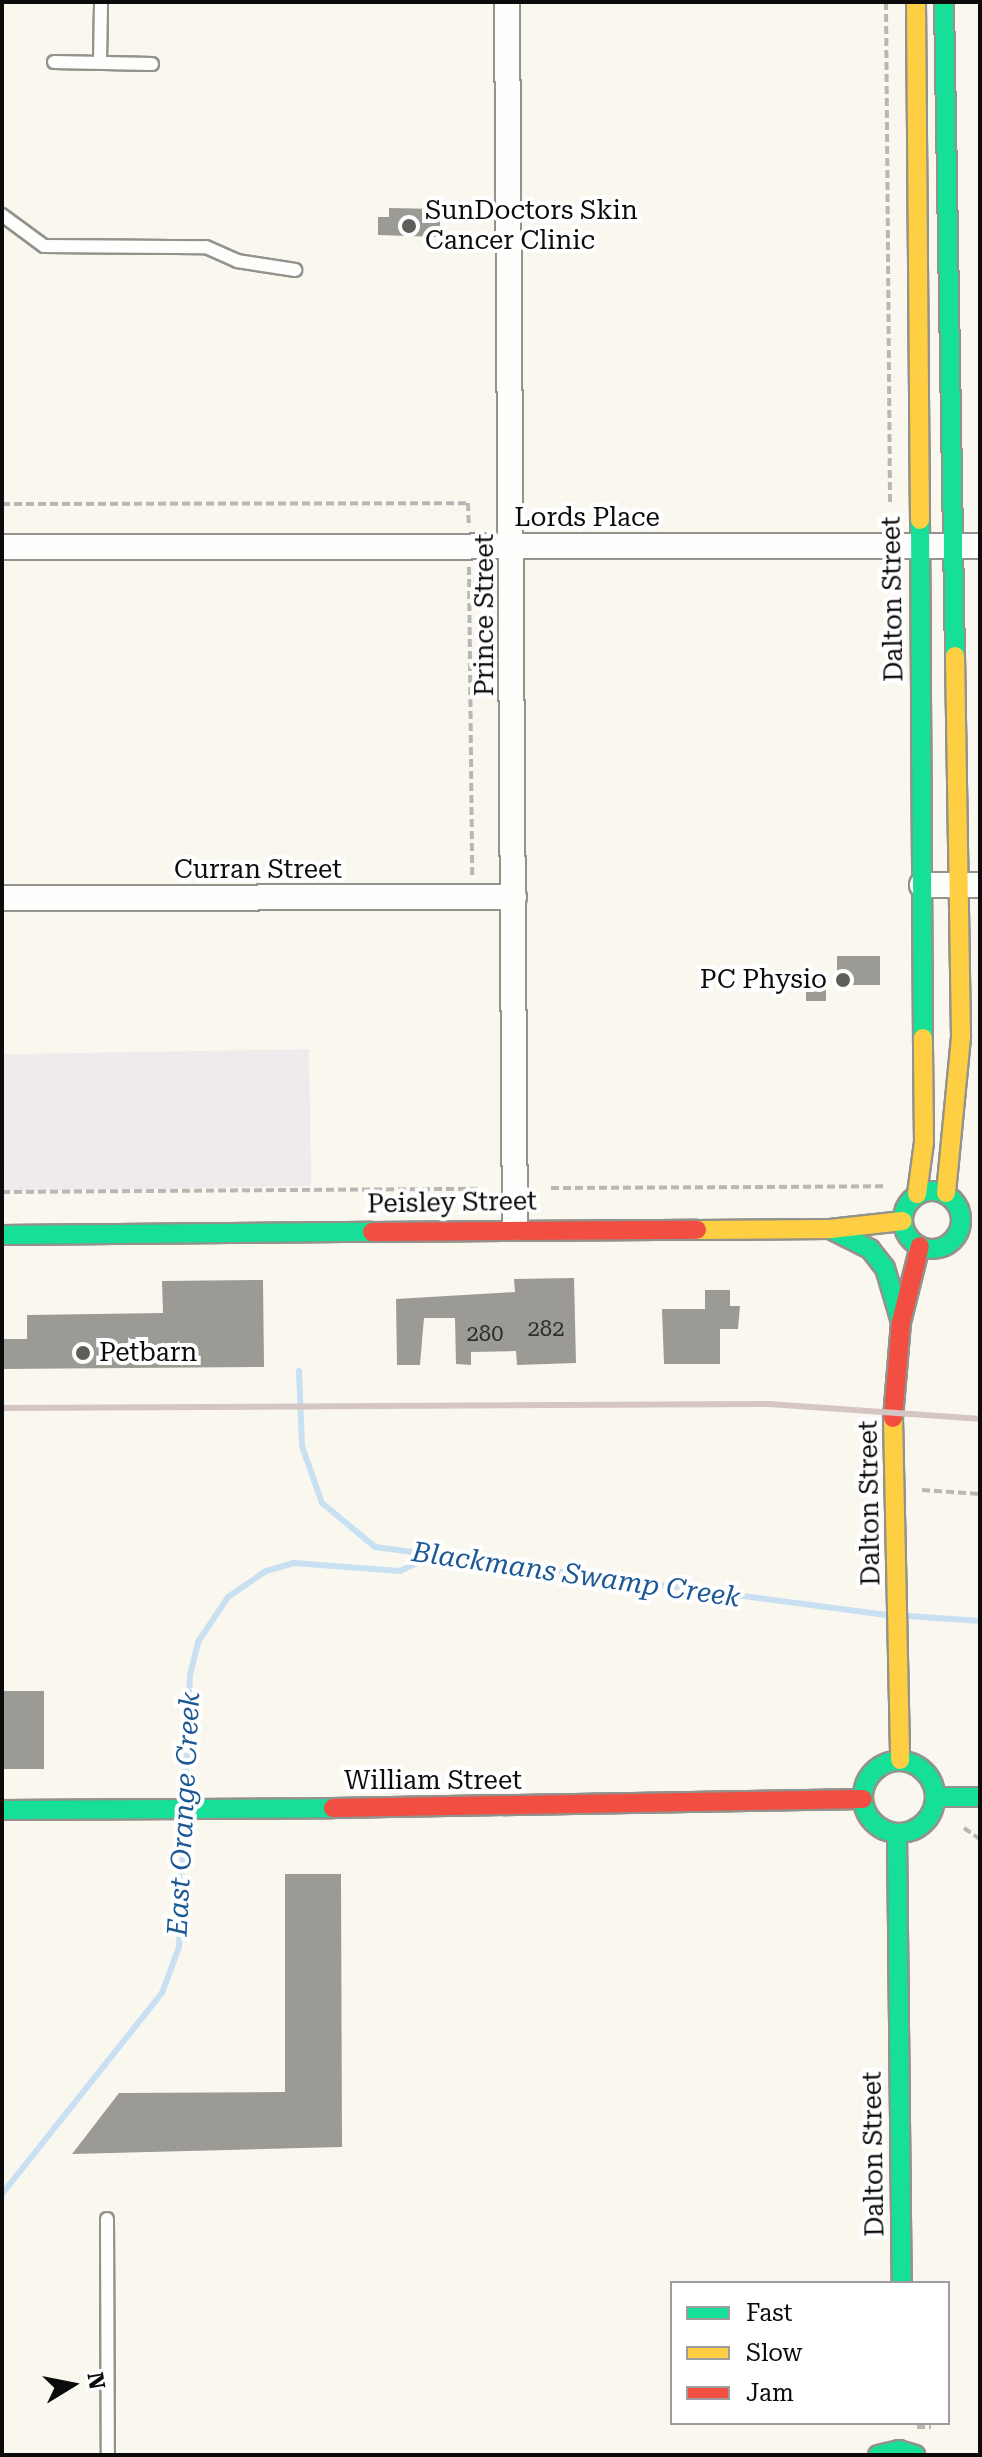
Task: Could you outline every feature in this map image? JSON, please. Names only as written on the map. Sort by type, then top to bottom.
[{"type":"main road","name":"Dalton Street","points":[[916,2],[924,1142],[917,1194]]},
{"type":"main road","points":[[944,2],[952,546],[970,885],[961,1036],[946,1193]]},
{"type":"main road","points":[[946,1193],[971,1216],[946,1246],[920,1246],[903,1221],[917,1194],[946,1193]]},
{"type":"main road","name":"Peisley Street","points":[[2,1235],[515,1228],[830,1229],[903,1221]]},
{"type":"main road","points":[[830,1229],[876,1257],[901,1322]]},
{"type":"main road","name":"Dalton Street","points":[[900,1760],[893,1411],[901,1322],[920,1246]]},
{"type":"main road","points":[[900,1760],[921,1767],[936,1797],[920,1827],[897,1833],[871,1818],[863,1799],[877,1768],[900,1760]]},
{"type":"main road","points":[[936,1797],[980,1797]]},
{"type":"main road","name":"William Street","points":[[2,1810],[791,1805],[863,1799]]},
{"type":"main road","name":"Dalton Street","points":[[897,1833],[902,2281]]},
{"type":"main road","points":[[891,2427],[879,2454],[917,2455],[915,2427]]},
{"type":"street","name":"Prince Street","points":[[507,2],[515,1228]]},
{"type":"street","name":"Lords Place","points":[[2,547],[980,546]]},
{"type":"street","points":[[922,885],[970,885]]},
{"type":"street","name":"Curran Street","points":[[2,898],[514,897]]},
{"type":"lane","points":[[100,62],[101,2]]},
{"type":"lane","points":[[54,62],[152,64]]},
{"type":"lane","points":[[2,215],[44,246],[206,247],[237,261],[295,270]]},
{"type":"lane","points":[[107,2219],[108,2455]]},
{"type":"path","points":[[886,2],[890,502]]},
{"type":"path","points":[[2,504],[468,503],[472,897]]},
{"type":"path","points":[[551,1188],[884,1186]]},
{"type":"path","points":[[2,1192],[479,1189]]},
{"type":"path","points":[[922,1490],[980,1494]]},
{"type":"path","points":[[964,1828],[980,1839]]},
{"type":"shaded area","points":[[309,1049],[311,1186],[4,1191],[2,1054]]},
{"type":"building","name":"SunDoctors Skin Cancer Clinic","points":[[389,208],[440,209],[440,237],[378,235],[378,217],[389,217]]},
{"type":"building","points":[[837,956],[880,956],[880,985],[837,985]]},
{"type":"building","points":[[806,974],[826,974],[826,1001],[806,1001]]},
{"type":"building","points":[[574,1278],[576,1363],[517,1365],[516,1351],[471,1352],[471,1365],[456,1364],[455,1318],[424,1318],[420,1365],[397,1365],[396,1299],[515,1292],[514,1279]]},
{"type":"building","points":[[263,1280],[264,1367],[2,1369],[2,1339],[27,1339],[27,1315],[163,1313],[162,1281]]},
{"type":"building","points":[[705,1290],[730,1290],[730,1306],[740,1306],[738,1329],[720,1329],[720,1364],[664,1364],[662,1309],[705,1309]]},
{"type":"building","points":[[2,1691],[44,1691],[44,1769],[2,1769]]},
{"type":"building","points":[[285,1874],[341,1874],[342,2147],[72,2154],[119,2093],[285,2092]]},
{"type":"waterway","name":"Blackmans Swamp Creek","points":[[299,1371],[302,1446],[322,1503],[375,1547],[886,1615]]},
{"type":"waterway","name":"East Orange Creek","points":[[185,1798],[190,1675],[198,1642],[228,1597],[266,1571],[294,1563],[400,1571],[428,1558]]},
{"type":"waterway","name":"Blackmans Swamp Creek","points":[[909,1616],[980,1621]]},
{"type":"waterway","name":"East Orange Creek","points":[[2,2194],[162,1993],[179,1947],[184,1821]]},
{"type":"railway","points":[[2,1408],[768,1404],[980,1419]]},
{"type":"traffic: fast","points":[[944,2],[955,656]]},
{"type":"traffic: fast","points":[[920,520],[923,1038]]},
{"type":"traffic: fast","points":[[932,1191],[953,1199],[961,1220],[953,1241],[932,1249],[911,1241],[903,1220],[911,1199],[932,1191]]},
{"type":"traffic: fast","points":[[830,1229],[870,1249],[885,1268],[901,1322]]},
{"type":"traffic: fast","points":[[2,1235],[372,1232]]},
{"type":"traffic: fast","points":[[899,1761],[919,1767],[929,1777],[935,1797],[929,1817],[919,1827],[899,1833],[879,1827],[869,1817],[863,1797],[869,1777],[879,1767],[899,1761]]},
{"type":"traffic: fast","points":[[936,1797],[980,1797]]},
{"type":"traffic: fast","points":[[2,1810],[333,1808]]},
{"type":"traffic: fast","points":[[897,1833],[902,2281]]},
{"type":"traffic: fast","points":[[878,2455],[899,2450],[915,2455]]},
{"type":"traffic: slow","points":[[916,2],[920,520]]},
{"type":"traffic: slow","points":[[946,1193],[961,1036],[955,656]]},
{"type":"traffic: slow","points":[[917,1194],[924,1142],[923,1038]]},
{"type":"traffic: slow","points":[[697,1230],[830,1229],[903,1221]]},
{"type":"traffic: slow","points":[[893,1418],[900,1760]]},
{"type":"traffic: jam","points":[[372,1232],[697,1230]]},
{"type":"traffic: jam","points":[[893,1418],[901,1322],[920,1246]]},
{"type":"traffic: jam","points":[[333,1808],[863,1799]]},
{"type":"place","name":"SunDoctors Skin Cancer Clinic","points":[[409,226]]},
{"type":"place","name":"PC Physio","points":[[843,980]]},
{"type":"place","name":"Petbarn","points":[[83,1353]]}]
